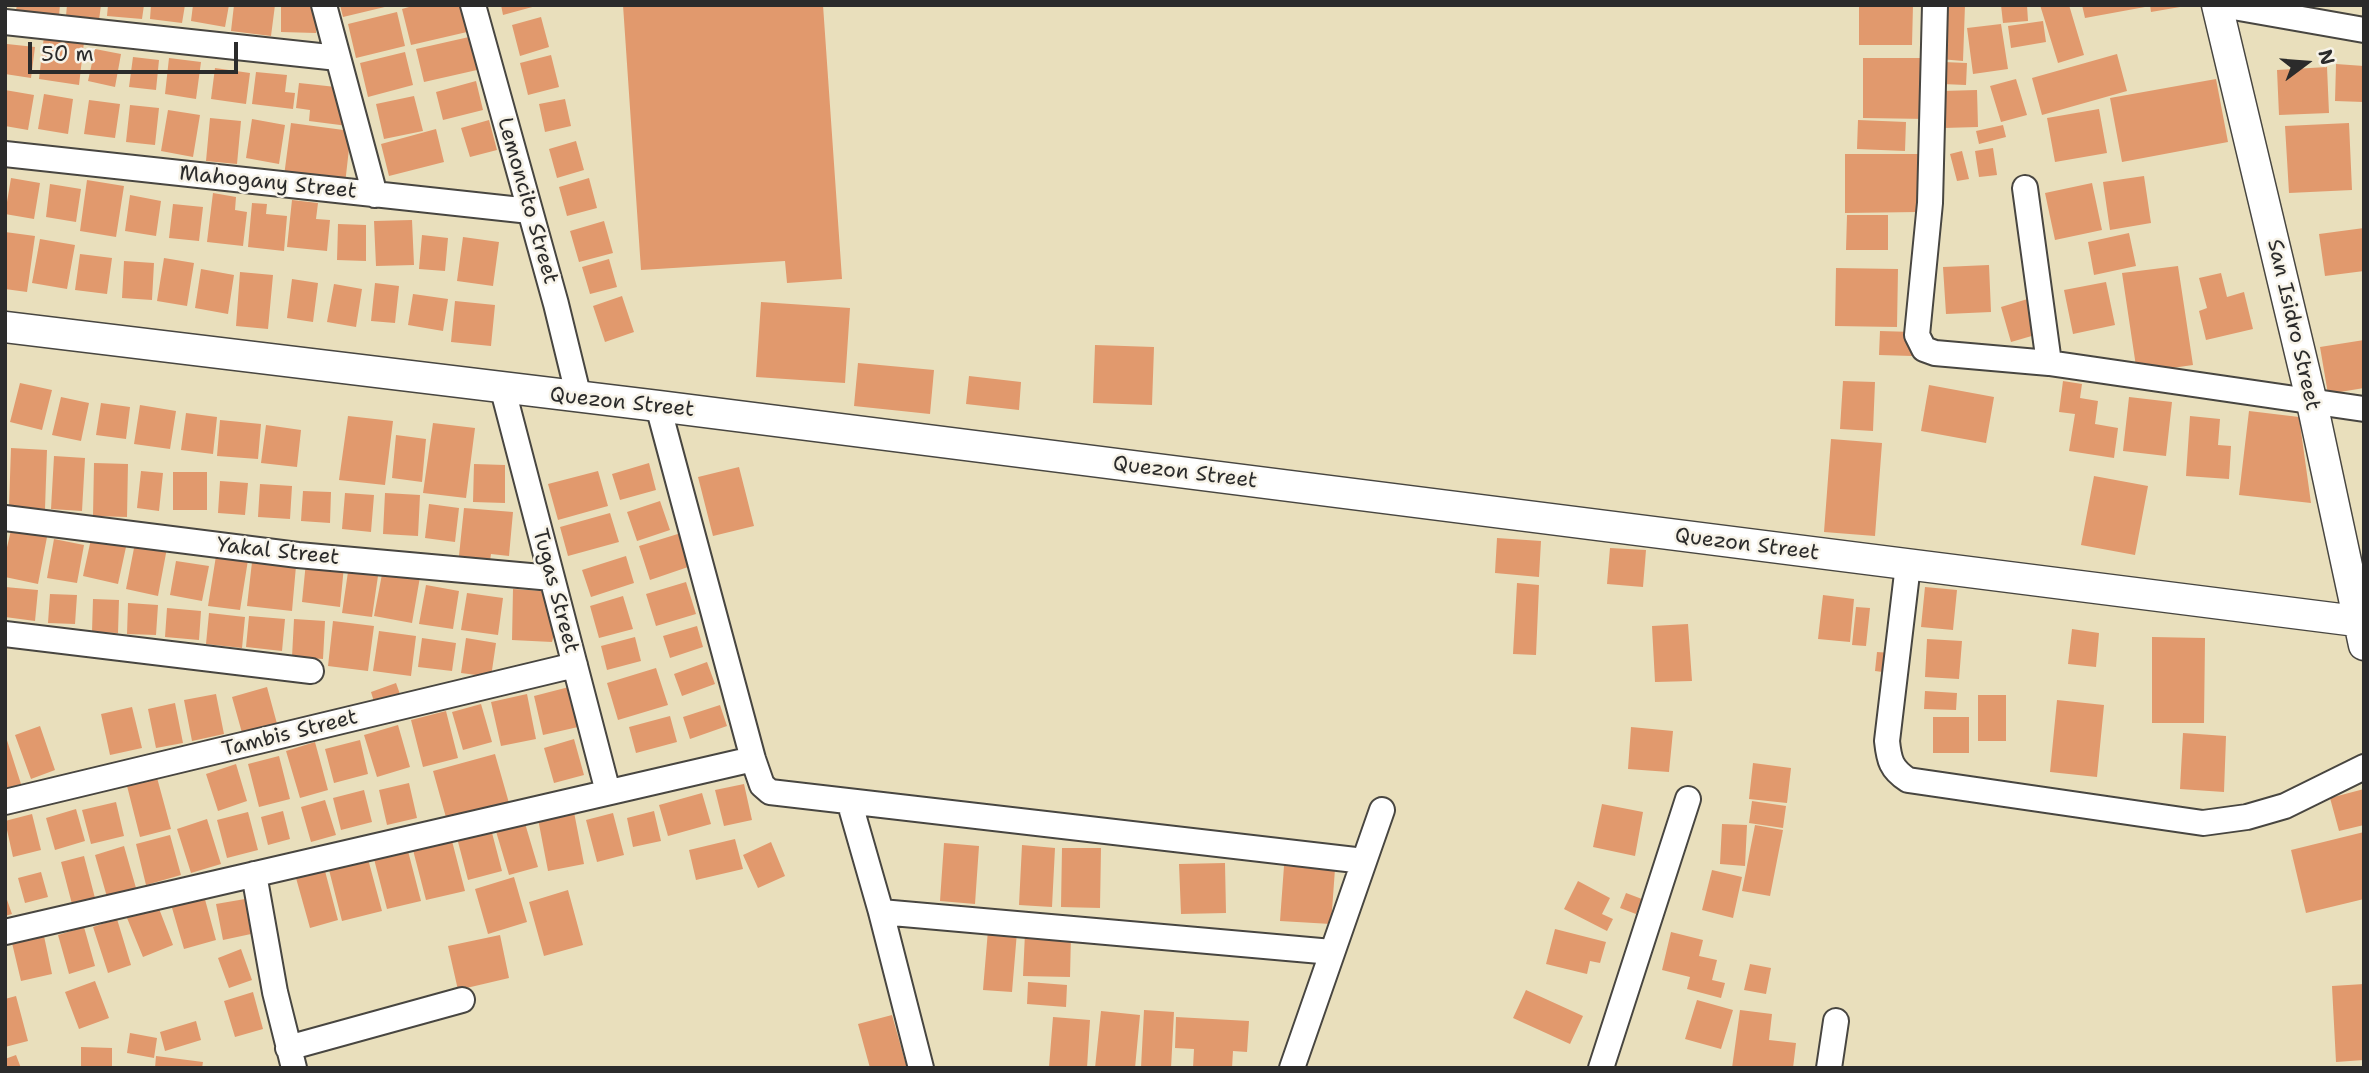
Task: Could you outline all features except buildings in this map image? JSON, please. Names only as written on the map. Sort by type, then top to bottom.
[{"type":"street","points":[[324,5],[375,195]]},
{"type":"street","name":"Lemoncito Street","points":[[473,5],[579,398]]},
{"type":"street","points":[[1935,5],[1930,203],[1917,335],[1924,349],[1935,353],[2049,363],[2364,409]]},
{"type":"street","points":[[2220,5],[2364,30]]},
{"type":"street","name":"San Isidro Street","points":[[2220,5],[2362,630]]},
{"type":"street","points":[[5,22],[338,58]]},
{"type":"street","name":"Mahogany Street","points":[[5,154],[530,211]]},
{"type":"street","points":[[2025,188],[2049,363]]},
{"type":"street","name":"Quezon Street","points":[[5,327],[503,390],[658,406],[1908,565],[2362,630]]},
{"type":"street","name":"Tugas Street","points":[[503,390],[608,792]]},
{"type":"street","points":[[658,406],[753,759],[762,785],[770,792],[850,804],[1364,862]]},
{"type":"street","name":"Yakal Street","points":[[5,518],[298,555],[552,578]]},
{"type":"street","points":[[1908,565],[1887,741],[1889,760],[1895,772],[1908,780],[2203,823],[2247,817],[2285,806],[2364,767]]},
{"type":"street","points":[[5,634],[311,671]]},
{"type":"street","name":"Tambis Street","points":[[5,802],[575,665]]},
{"type":"street","points":[[5,932],[753,759]]},
{"type":"street","points":[[1601,1068],[1688,799]]},
{"type":"street","points":[[850,804],[881,912],[920,1068]]},
{"type":"street","points":[[1292,1068],[1382,810]]},
{"type":"street","points":[[254,874],[275,992],[291,1058],[462,1000]]},
{"type":"street","points":[[881,912],[1332,952]]},
{"type":"street","points":[[1829,1068],[1836,1021]]}]
